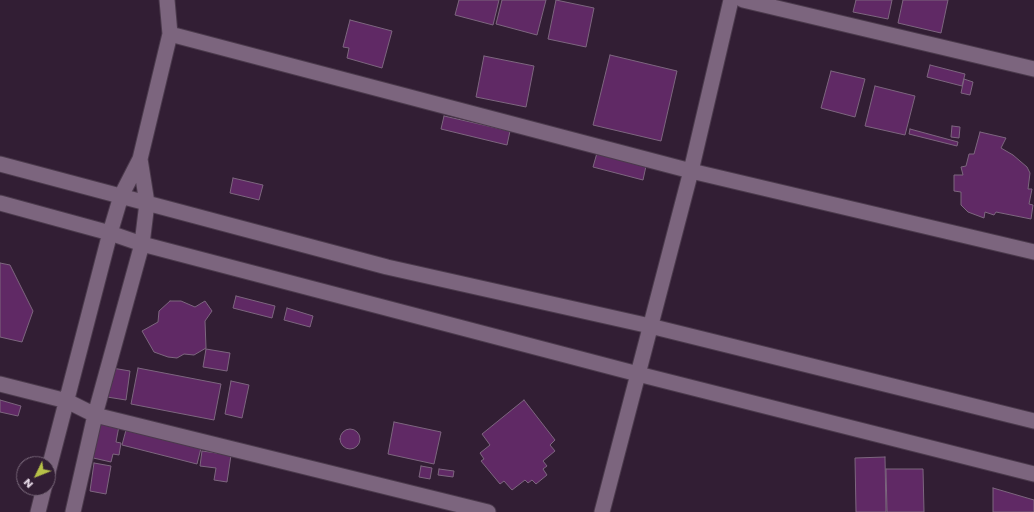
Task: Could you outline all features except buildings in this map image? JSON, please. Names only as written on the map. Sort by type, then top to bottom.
[{"type":"street","points":[[52,456],[110,233],[121,196],[140,159],[170,34],[167,0]]},
{"type":"street","points":[[602,512],[691,171],[731,0]]},
{"type":"street","points":[[743,0],[1034,69]]},
{"type":"street","points":[[170,34],[691,171],[1034,252]]},
{"type":"street","points":[[72,512],[95,415],[142,244],[147,203],[140,159]]},
{"type":"street","points":[[0,164],[387,267],[650,326],[1034,421]]},
{"type":"street","points":[[0,203],[110,233],[142,244],[638,374],[1034,474]]},
{"type":"street","points":[[0,384],[67,400],[95,415],[488,512]]},
{"type":"street","points":[[38,512],[42,496]]}]
